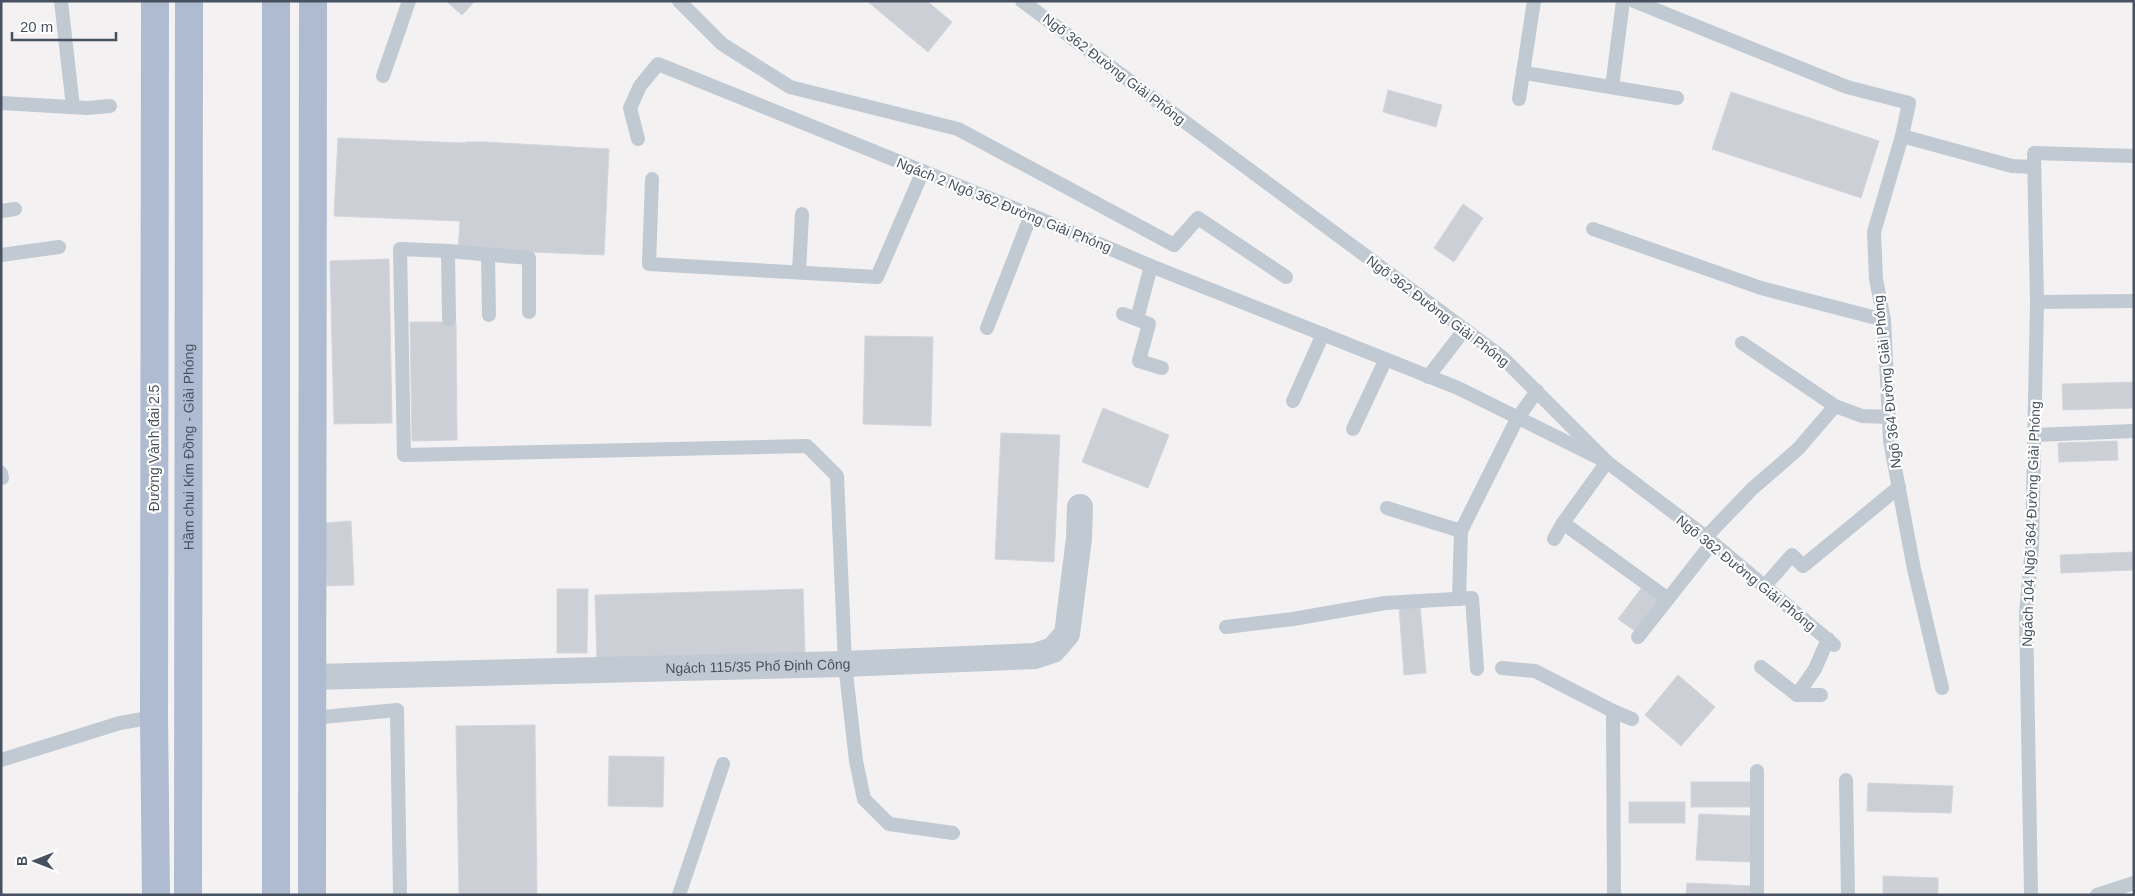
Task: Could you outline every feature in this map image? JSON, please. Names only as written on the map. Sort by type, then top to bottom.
[{"type":"main road","name":"Đường Vành đai 2.5","points":[[154,1],[154,717],[156,895]]},
{"type":"main road","name":"Hầm chui Kim Đồng - Giải Phóng","points":[[188,895],[189,1]]},
{"type":"main road","points":[[276,1],[276,895]]},
{"type":"main road","points":[[312,895],[313,1]]},
{"type":"street","name":"Ngách 115/35 Phố Định Công","points":[[312,677],[845,664],[1035,656],[1053,650],[1067,634],[1079,538],[1080,507]]},
{"type":"lane","points":[[61,1],[73,107]]},
{"type":"lane","points":[[383,76],[409,1]]},
{"type":"lane","points":[[679,1],[722,44],[790,87],[958,129],[1174,245],[1198,218],[1286,277]]},
{"type":"lane","name":"Ngõ 362 Đường Giải Phóng","points":[[1022,1],[1502,357],[1607,462],[1709,540],[1831,642],[1797,695]]},
{"type":"lane","points":[[1519,99],[1534,1]]},
{"type":"lane","points":[[1612,87],[1623,1]]},
{"type":"lane","name":"Ngõ 364 Đường Giải Phóng","points":[[1634,1],[1847,88],[1908,103],[1902,136],[1874,232],[1876,279],[1884,320],[1890,441],[1914,569],[1942,688]]},
{"type":"lane","name":"Ngách 2 Ngõ 362 Đường Giải Phóng","points":[[638,139],[630,108],[640,86],[658,64],[1031,215],[1151,266],[1458,388],[1517,419],[1607,462]]},
{"type":"lane","points":[[1524,74],[1677,98]]},
{"type":"lane","points":[[1,102],[73,107],[110,106]]},
{"type":"lane","points":[[1902,136],[2012,166],[2034,167]]},
{"type":"lane","name":"Ngách 104 Ngõ 364 Đường Giải Phóng","points":[[2031,895],[2026,613],[2032,547],[2037,302],[2034,152],[2134,156]]},
{"type":"lane","points":[[652,179],[649,264],[877,277],[923,171]]},
{"type":"lane","points":[[799,272],[802,214]]},
{"type":"lane","points":[[987,328],[1031,215]]},
{"type":"lane","points":[[1593,229],[1761,288],[1884,320]]},
{"type":"lane","points":[[1,255],[59,247]]},
{"type":"lane","points":[[529,312],[529,258],[400,249],[404,454],[808,446],[837,476],[845,664],[856,761],[864,799],[889,824],[953,834]]},
{"type":"lane","points":[[448,251],[449,319]]},
{"type":"lane","points":[[488,256],[489,315]]},
{"type":"lane","points":[[1136,319],[1151,266]]},
{"type":"lane","points":[[2037,302],[2134,301]]},
{"type":"lane","points":[[1123,314],[1148,324],[1139,360],[1162,368]]},
{"type":"lane","points":[[1428,377],[1465,329]]},
{"type":"lane","points":[[1293,401],[1322,334]]},
{"type":"lane","points":[[1742,343],[1835,406],[1862,416],[1889,417]]},
{"type":"lane","points":[[1353,429],[1385,360]]},
{"type":"lane","points":[[1459,599],[1461,531],[1517,419],[1536,391]]},
{"type":"lane","points":[[1638,637],[1668,599],[1709,540],[1752,490],[1798,449],[1835,406]]},
{"type":"lane","points":[[2034,435],[2134,431]]},
{"type":"lane","points":[[1554,539],[1607,462]]},
{"type":"lane","points":[[1764,587],[1792,555],[1803,566],[1899,487]]},
{"type":"lane","points":[[1387,508],[1461,531]]},
{"type":"lane","points":[[1564,523],[1668,599]]},
{"type":"lane","points":[[1226,626],[1293,619],[1386,603],[1472,598],[1477,669]]},
{"type":"lane","points":[[1761,667],[1797,695],[1821,695]]},
{"type":"lane","points":[[1502,668],[1535,671],[1613,712],[1632,719]]},
{"type":"lane","points":[[312,718],[397,710],[400,895]]},
{"type":"lane","points":[[1613,712],[1614,895]]},
{"type":"lane","points":[[1,760],[120,723],[154,717]]},
{"type":"lane","points":[[679,895],[723,764]]},
{"type":"lane","points":[[1758,771],[1758,895]]},
{"type":"lane","points":[[1846,780],[1848,895]]},
{"type":"lane","points":[[2097,895],[2134,883]]},
{"type":"building","points":[[446,1],[475,1],[462,15]]},
{"type":"building","points":[[867,1],[927,1],[952,22],[928,52]]},
{"type":"building","points":[[1388,90],[1442,105],[1436,127],[1383,112]]},
{"type":"building","points":[[1731,92],[1879,141],[1861,198],[1712,149]]},
{"type":"building","points":[[338,138],[465,143],[485,142],[609,149],[604,255],[458,249],[460,221],[334,216]]},
{"type":"building","points":[[1463,204],[1483,218],[1454,262],[1434,248]]},
{"type":"building","points":[[389,259],[392,423],[334,424],[330,261]]},
{"type":"building","points":[[410,322],[456,322],[457,440],[412,441]]},
{"type":"building","points":[[865,336],[933,337],[931,426],[863,424]]},
{"type":"building","points":[[2134,382],[2134,408],[2063,410],[2062,384]]},
{"type":"building","points":[[1103,408],[1169,435],[1148,488],[1082,462]]},
{"type":"building","points":[[1001,433],[1060,435],[1054,562],[995,559]]},
{"type":"building","points":[[2117,441],[2118,460],[2059,462],[2058,443]]},
{"type":"building","points":[[351,521],[354,585],[327,586],[323,523]]},
{"type":"building","points":[[2134,552],[2134,570],[2061,573],[2060,555]]},
{"type":"building","points":[[1643,586],[1660,599],[1635,631],[1618,619]]},
{"type":"building","points":[[557,589],[588,589],[587,653],[557,653]]},
{"type":"building","points":[[803,589],[805,653],[597,659],[595,595]]},
{"type":"building","points":[[1420,605],[1426,673],[1404,675],[1399,607]]},
{"type":"building","points":[[1678,675],[1715,707],[1681,746],[1645,715]]},
{"type":"building","points":[[535,725],[537,895],[459,895],[456,726]]},
{"type":"building","points":[[609,756],[664,757],[663,807],[608,806]]},
{"type":"building","points":[[1691,782],[1753,782],[1753,807],[1691,807]]},
{"type":"building","points":[[1868,783],[1953,786],[1951,813],[1867,811]]},
{"type":"building","points":[[1629,802],[1685,802],[1685,823],[1629,823]]},
{"type":"building","points":[[1699,814],[1753,816],[1751,862],[1696,860]]},
{"type":"building","points":[[1883,876],[1938,878],[1938,895],[1883,895]]},
{"type":"building","points":[[1687,883],[1752,886],[1752,895],[1686,895]]}]
